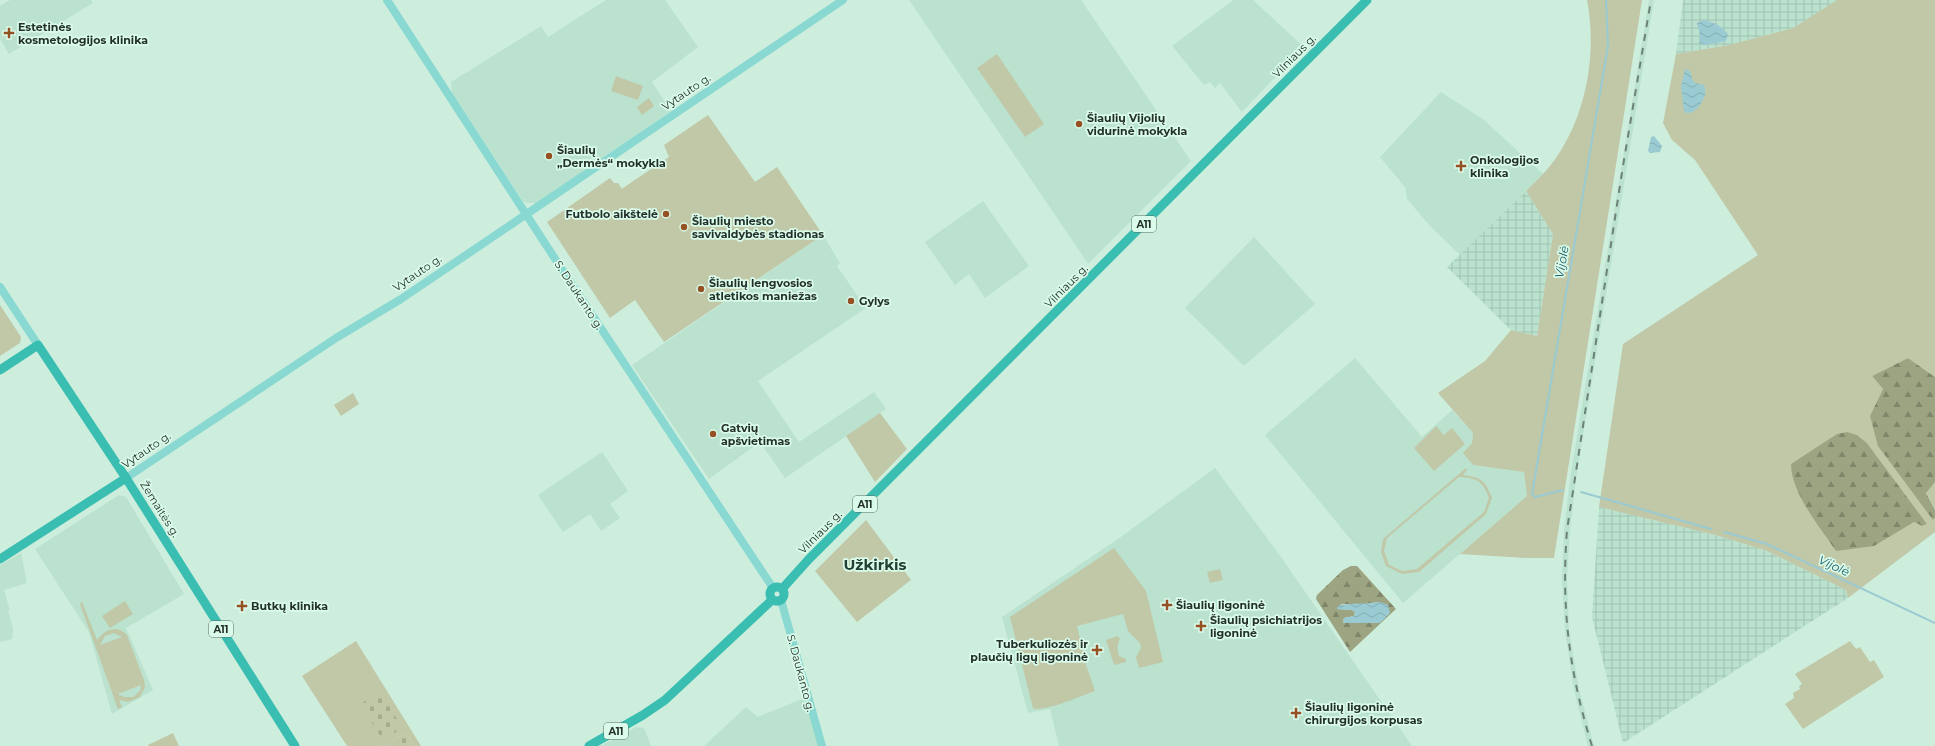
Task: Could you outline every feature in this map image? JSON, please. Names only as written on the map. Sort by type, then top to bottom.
[{"type":"highway","name":"Vilniaus g.","points":[[778,588],[806,562],[1367,0]]},
{"type":"highway","points":[[0,370],[38,345]]},
{"type":"highway","name":"Žemaitės g.","points":[[38,345],[126,478],[295,746]]},
{"type":"highway","name":"Vytauto g.","points":[[0,558],[126,478]]},
{"type":"highway","points":[[778,588],[784,594],[776,600],[770,593],[778,588]]},
{"type":"highway","name":"A11","points":[[589,746],[643,715],[665,700],[776,600]]},
{"type":"main road","name":"S. Daukanto g.","points":[[387,0],[526,214],[778,588]]},
{"type":"main road","name":"Vytauto g.","points":[[126,478],[336,338],[401,299],[843,0]]},
{"type":"main road","name":"Žemaitės g.","points":[[0,287],[38,345]]},
{"type":"main road","name":"S. Daukanto g.","points":[[776,600],[822,746]]},
{"type":"shaded area","points":[[10,0],[91,0],[93,3],[9,54],[0,39],[0,6]]},
{"type":"shaded area","name":"Šiaulių „Dermės“ mokykla","points":[[606,0],[665,0],[698,47],[652,82],[671,111],[536,203],[527,203],[523,201],[452,93],[451,82],[541,26],[548,37]]},
{"type":"shaded area","name":"Šiaulių Vijolių vidurinė mokykla","points":[[909,0],[1081,0],[1191,161],[1089,263],[1087,262]]},
{"type":"shaded area","points":[[1233,0],[1253,0],[1304,47],[1242,112],[1220,83],[1215,88],[1210,82],[1204,85],[1172,46]]},
{"type":"shaded area","points":[[1649,0],[1654,0],[1576,479],[1570,530],[1567,579],[1569,630],[1579,689],[1594,746],[1588,746],[1574,690],[1565,631],[1562,580],[1564,531],[1570,479]]},
{"type":"shaded area","points":[[1683,0],[1837,0],[1793,28],[1729,45],[1676,54]]},
{"type":"shaded area","name":"Onkologijos klinika","points":[[1441,92],[1484,120],[1543,174],[1460,255],[1430,226],[1407,199],[1405,187],[1380,157]]},
{"type":"shaded area","points":[[1526,191],[1553,234],[1537,336],[1511,330],[1447,267]]},
{"type":"shaded area","points":[[983,201],[1029,266],[985,298],[969,274],[955,285],[925,242]]},
{"type":"shaded area","points":[[823,235],[840,263],[837,266],[866,308],[758,381],[799,442],[874,392],[886,409],[785,478],[760,442],[709,479],[632,365]]},
{"type":"shaded area","points":[[1254,237],[1315,304],[1244,366],[1185,308]]},
{"type":"shaded area","points":[[1355,358],[1422,437],[1452,410],[1473,433],[1472,443],[1464,453],[1473,465],[1524,472],[1527,496],[1403,603],[1265,435]]},
{"type":"shaded area","points":[[602,452],[628,491],[610,504],[620,518],[601,531],[590,514],[563,532],[538,495]]},
{"type":"shaded area","name":"Šiaulių ligoninė","points":[[1215,468],[1281,557],[1412,746],[1059,746],[1050,709],[1028,713],[1002,617],[1118,539]]},
{"type":"shaded area","points":[[119,495],[126,497],[184,594],[126,628],[153,690],[112,714],[89,632],[35,549]]},
{"type":"shaded area","points":[[1599,507],[1719,536],[1767,551],[1846,590],[1848,598],[1623,743],[1592,617]]},
{"type":"shaded area","points":[[21,553],[27,583],[4,590],[13,629],[12,639],[0,642],[0,565]]},
{"type":"shaded area","points":[[807,697],[822,746],[704,746],[746,707],[758,717]]},
{"type":"shaded area","points":[[636,727],[644,728],[651,746],[600,746]]},
{"type":"green space","points":[[1587,0],[1642,0],[1554,558],[1460,554],[1527,496],[1524,472],[1473,465],[1463,453],[1472,443],[1473,433],[1438,393],[1485,361],[1511,330],[1537,336],[1553,234],[1526,191],[1547,170],[1558,155],[1568,138],[1583,100],[1590,60],[1591,40]]},
{"type":"green space","points":[[1837,0],[1935,0],[1935,377],[1908,358],[1872,376],[1883,389],[1870,416],[1933,520],[1935,518],[1935,532],[1848,598],[1846,590],[1767,551],[1719,536],[1599,507],[1623,344],[1758,255],[1695,160],[1672,140],[1663,123],[1676,54],[1729,45],[1793,28]],"holes":[[[1857,435],[1867,443],[1927,524],[1922,526],[1914,522]]]},
{"type":"green space","points":[[997,54],[1044,124],[1025,137],[977,68]]},
{"type":"green space","points":[[616,76],[643,86],[638,100],[611,91]]},
{"type":"green space","points":[[649,98],[654,106],[642,115],[637,107]]},
{"type":"green space","name":"Šiaulių miesto savivaldybės stadionas","points":[[708,115],[755,182],[777,167],[823,235],[664,342],[635,300],[610,318],[547,222],[610,178],[614,183],[618,183],[622,189],[669,157],[664,145]]},
{"type":"green space","points":[[0,305],[21,337],[20,343],[0,356]]},
{"type":"green space","points":[[1908,358],[1935,377],[1935,482],[1926,493],[1935,510],[1935,518],[1933,520],[1878,446],[1870,416],[1883,389],[1872,376]]},
{"type":"green space","points":[[353,393],[359,404],[341,416],[334,405]]},
{"type":"green space","points":[[880,413],[907,449],[875,482],[846,436]]},
{"type":"green space","points":[[1436,426],[1444,435],[1452,428],[1465,444],[1434,471],[1414,448]]},
{"type":"green space","points":[[1847,432],[1857,435],[1867,443],[1927,524],[1922,526],[1914,522],[1874,546],[1836,551],[1801,498],[1792,475],[1791,464],[1837,434]]},
{"type":"green space","points":[[1466,468],[1467,470],[1463,475],[1475,477],[1482,481],[1487,487],[1492,498],[1486,514],[1419,572],[1402,574],[1386,566],[1381,552],[1383,539]],"holes":[[[1459,477],[1470,478],[1482,484],[1489,498],[1484,512],[1417,569],[1402,571],[1389,565],[1384,551],[1387,538]]]},
{"type":"green space","points":[[1935,482],[1935,510],[1926,493]]},
{"type":"green space","points":[[866,520],[911,580],[857,622],[815,571]]},
{"type":"green space","points":[[1114,548],[1146,591],[1163,662],[1139,668],[1136,657],[1141,648],[1140,643],[1128,631],[1123,614],[1077,626],[1086,665],[1095,691],[1054,706],[1038,709],[1033,708],[1010,617]]},
{"type":"green space","points":[[1351,566],[1357,566],[1396,609],[1350,652],[1316,599],[1317,595],[1343,570]],"holes":[[[1380,602],[1343,623],[1344,618],[1354,616],[1355,612],[1352,610],[1337,609],[1342,604],[1357,605]]]},
{"type":"green space","points":[[1220,569],[1223,580],[1210,583],[1207,572]]},
{"type":"green space","points":[[125,601],[133,614],[110,628],[102,616]]},
{"type":"green space","points":[[82,602],[97,640],[107,631],[115,629],[127,635],[144,680],[145,687],[140,697],[128,702],[119,700],[122,707],[118,709],[80,604]],"holes":[[[114,633],[122,637],[100,645],[105,636]],[[141,685],[140,691],[133,697],[124,697],[118,694]]]},
{"type":"green space","points":[[1118,636],[1120,639],[1118,643],[1119,656],[1126,659],[1126,662],[1114,665],[1106,640]]},
{"type":"green space","points":[[356,641],[421,746],[414,746],[406,733],[383,746],[347,746],[302,676]]},
{"type":"green space","points":[[1850,641],[1856,649],[1860,647],[1870,662],[1874,660],[1884,677],[1803,729],[1785,704],[1794,698],[1793,693],[1800,689],[1799,686],[1802,684],[1795,674]]},
{"type":"green space","points":[[380,691],[398,721],[396,732],[383,741],[361,704]]},
{"type":"green space","points":[[173,733],[179,746],[148,746],[148,745]]},
{"type":"green space","points":[[406,733],[414,746],[383,746]]},
{"type":"water","points":[[1704,20],[1717,25],[1725,31],[1728,34],[1726,41],[1705,45],[1699,43],[1700,35],[1697,23]]},
{"type":"water","points":[[1685,69],[1690,71],[1692,79],[1695,83],[1704,85],[1705,91],[1704,99],[1697,109],[1691,113],[1684,112],[1681,86]]},
{"type":"water","points":[[1654,136],[1662,146],[1660,152],[1650,153],[1648,151],[1651,137]]},
{"type":"water","points":[[1380,602],[1388,605],[1390,613],[1380,623],[1343,623],[1344,618],[1354,616],[1355,612],[1352,610],[1337,609],[1338,606],[1341,605]]},
{"type":"waterway","name":"Vijolė","points":[[1563,490],[1535,497],[1532,494],[1608,46],[1606,0]]},
{"type":"waterway","name":"Vijolė","points":[[1581,492],[1711,529]]},
{"type":"waterway","name":"Vijolė","points":[[1724,532],[1767,544],[1935,623]]},
{"type":"railway","points":[[1592,746],[1584,719],[1572,665],[1566,613],[1565,558],[1567,530],[1623,166],[1651,0]]},
{"type":"place","name":"Estetinės kosmetologijos klinika","points":[[9,33]]},
{"type":"place","name":"Šiaulių Vijolių vidurinė mokykla","points":[[1079,124]]},
{"type":"place","name":"Šiaulių „Dermės“ mokykla","points":[[549,156]]},
{"type":"place","name":"Onkologijos klinika","points":[[1461,166]]},
{"type":"place","name":"Futbolo aikštelė","points":[[666,214]]},
{"type":"place","name":"Šiaulių miesto savivaldybės stadionas","points":[[684,227]]},
{"type":"place","name":"Šiaulių lengvosios atletikos maniežas","points":[[701,289]]},
{"type":"place","name":"Gylys","points":[[851,301]]},
{"type":"place","name":"Gatvių apšvietimas","points":[[713,434]]},
{"type":"place","name":"Šiaulių ligoninė","points":[[1167,605]]},
{"type":"place","name":"Butkų klinika","points":[[242,606]]},
{"type":"place","name":"Šiaulių psichiatrijos ligoninė","points":[[1201,626]]},
{"type":"place","name":"Tuberkuliozės ir plaučių ligų ligoninė","points":[[1097,650]]},
{"type":"place","name":"Šiaulių ligoninė chirurgijos korpusas","points":[[1296,713]]},
{"type":"district","name":"Užkirkis","points":[[875,565]]}]
